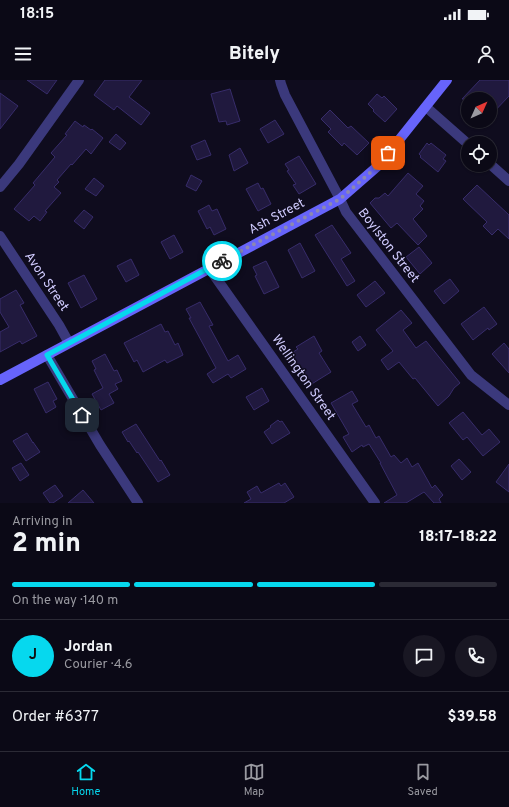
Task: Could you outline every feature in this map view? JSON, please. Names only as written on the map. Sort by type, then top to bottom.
[{"type":"street","points":[[0,187],[19,164],[79,80]]},
{"type":"street","name":"Boylston Street","points":[[280,80],[280,84],[285,95],[346,212],[471,375],[509,405]]},
{"type":"street","name":"Ash Street","points":[[0,380],[340,199],[379,165],[447,80]]},
{"type":"street","points":[[426,107],[461,138]]},
{"type":"street","points":[[497,170],[509,181]]},
{"type":"street","name":"Avon Street","points":[[0,236],[59,325],[69,343]]},
{"type":"street","name":"Wellington Street","points":[[209,268],[375,503]]},
{"type":"street","points":[[47,355],[100,445],[138,503]]},
{"type":"building","points":[[27,80],[57,80],[47,94]]},
{"type":"building","points":[[105,80],[142,80],[129,97],[150,113],[141,125],[117,106],[114,110],[94,95]]},
{"type":"building","points":[[480,80],[509,80],[509,96],[497,109],[497,92],[469,92]]},
{"type":"building","points":[[230,89],[240,121],[227,125],[226,121],[219,122],[211,94]]},
{"type":"building","points":[[0,93],[18,106],[0,129]]},
{"type":"building","points":[[377,94],[382,98],[384,96],[397,109],[385,122],[368,104]]},
{"type":"building","points":[[330,110],[348,128],[351,126],[369,143],[357,155],[344,143],[342,146],[328,132],[331,129],[321,119]]},
{"type":"building","points":[[275,120],[284,134],[268,143],[260,129]]},
{"type":"building","points":[[75,121],[83,127],[84,125],[91,130],[92,129],[103,138],[91,154],[86,149],[57,180],[59,182],[54,187],[61,193],[45,211],[47,212],[40,221],[34,216],[29,221],[14,209],[35,185],[33,183],[55,157],[51,153],[67,135],[65,134]]},
{"type":"building","points":[[116,134],[126,143],[120,150],[109,142]]},
{"type":"building","points":[[205,140],[211,155],[197,160],[191,146]]},
{"type":"building","points":[[427,143],[429,145],[431,143],[446,155],[443,159],[446,161],[438,172],[420,157],[421,156],[419,154]]},
{"type":"building","points":[[240,148],[248,163],[234,171],[229,155]]},
{"type":"building","points":[[299,156],[316,184],[299,194],[293,185],[296,184],[287,171],[289,170],[285,164]]},
{"type":"building","points":[[408,173],[423,186],[416,194],[424,201],[420,206],[423,209],[413,219],[427,236],[418,245],[397,223],[391,228],[370,203],[375,198],[379,198],[385,193],[388,196]]},
{"type":"building","points":[[191,175],[202,181],[196,191],[186,186]]},
{"type":"building","points":[[94,178],[104,186],[96,196],[85,189]]},
{"type":"building","points":[[258,183],[261,189],[263,188],[271,204],[258,211],[246,189]]},
{"type":"building","points":[[477,185],[509,215],[509,239],[498,229],[492,235],[483,226],[487,222],[463,199]]},
{"type":"building","points":[[209,205],[212,211],[217,209],[226,229],[214,235],[210,227],[207,229],[198,211]]},
{"type":"building","points":[[84,210],[93,217],[84,229],[74,221]]},
{"type":"building","points":[[332,225],[351,253],[341,259],[355,281],[347,286],[315,235]]},
{"type":"building","points":[[174,235],[183,252],[170,259],[161,242]]},
{"type":"building","points":[[300,243],[315,271],[302,278],[288,250]]},
{"type":"building","points":[[419,247],[432,263],[420,274],[406,257]]},
{"type":"building","points":[[131,259],[139,275],[126,282],[117,266]]},
{"type":"building","points":[[266,261],[279,287],[264,294],[255,276],[257,275],[253,267]]},
{"type":"building","points":[[84,275],[97,299],[81,308],[68,283]]},
{"type":"building","points":[[450,279],[459,291],[444,304],[434,291]]},
{"type":"building","points":[[375,281],[385,293],[366,307],[357,295]]},
{"type":"building","points":[[16,290],[24,303],[20,305],[37,336],[22,344],[20,341],[0,352],[0,332],[9,327],[0,312],[0,299]]},
{"type":"building","points":[[200,302],[213,325],[209,326],[228,361],[238,355],[246,369],[231,378],[228,374],[213,383],[207,374],[216,368],[189,318],[191,318],[186,309]]},
{"type":"building","points":[[484,307],[497,324],[489,330],[488,328],[473,340],[461,324]]},
{"type":"building","points":[[401,310],[412,323],[403,330],[416,348],[426,341],[460,383],[438,406],[415,378],[413,379],[399,362],[388,370],[381,360],[393,351],[376,330]]},
{"type":"building","points":[[161,324],[165,332],[168,331],[175,345],[178,343],[183,355],[167,363],[165,360],[143,372],[137,360],[134,362],[124,343]]},
{"type":"building","points":[[314,336],[322,351],[319,353],[331,372],[310,385],[290,354],[298,349],[296,347]]},
{"type":"building","points":[[360,336],[366,345],[358,351],[352,342]]},
{"type":"building","points":[[504,343],[509,349],[509,373],[492,354]]},
{"type":"building","points":[[105,354],[114,371],[117,370],[122,381],[115,384],[118,389],[109,394],[114,403],[101,410],[92,394],[103,388],[94,370],[96,369],[92,361]]},
{"type":"building","points":[[48,382],[57,399],[53,401],[56,407],[46,413],[34,389]]},
{"type":"building","points":[[262,388],[269,401],[254,410],[246,397]]},
{"type":"building","points":[[352,391],[358,401],[352,404],[366,427],[369,425],[376,438],[379,436],[391,457],[394,455],[401,463],[407,458],[412,467],[418,463],[432,488],[435,485],[443,495],[439,499],[441,503],[434,503],[424,492],[406,503],[384,503],[397,495],[381,463],[369,444],[363,447],[362,445],[352,452],[343,437],[349,434],[331,403]]},
{"type":"building","points":[[463,412],[482,435],[489,429],[500,442],[483,456],[467,437],[463,440],[449,423]]},
{"type":"building","points":[[278,420],[280,422],[282,421],[290,433],[272,444],[264,432]]},
{"type":"building","points":[[136,424],[170,475],[158,482],[138,452],[137,453],[129,441],[128,442],[122,432]]},
{"type":"building","points":[[27,433],[40,452],[26,461],[13,441]]},
{"type":"building","points":[[459,459],[471,472],[462,480],[451,466]]},
{"type":"building","points":[[21,463],[29,475],[20,481],[12,468]]},
{"type":"building","points":[[509,464],[509,492],[496,482]]},
{"type":"building","points":[[279,483],[281,486],[285,483],[294,497],[284,503],[244,503],[251,499],[247,492],[257,486],[261,493]]},
{"type":"building","points":[[55,485],[63,496],[53,503],[50,503],[43,493]]},
{"type":"building","points":[[83,490],[94,503],[68,503]]},
{"type":"way so far","points":[[222,261],[340,199],[379,165],[388,153]]},
{"type":"route","points":[[82,415],[58,371],[47,355],[222,261]]}]
